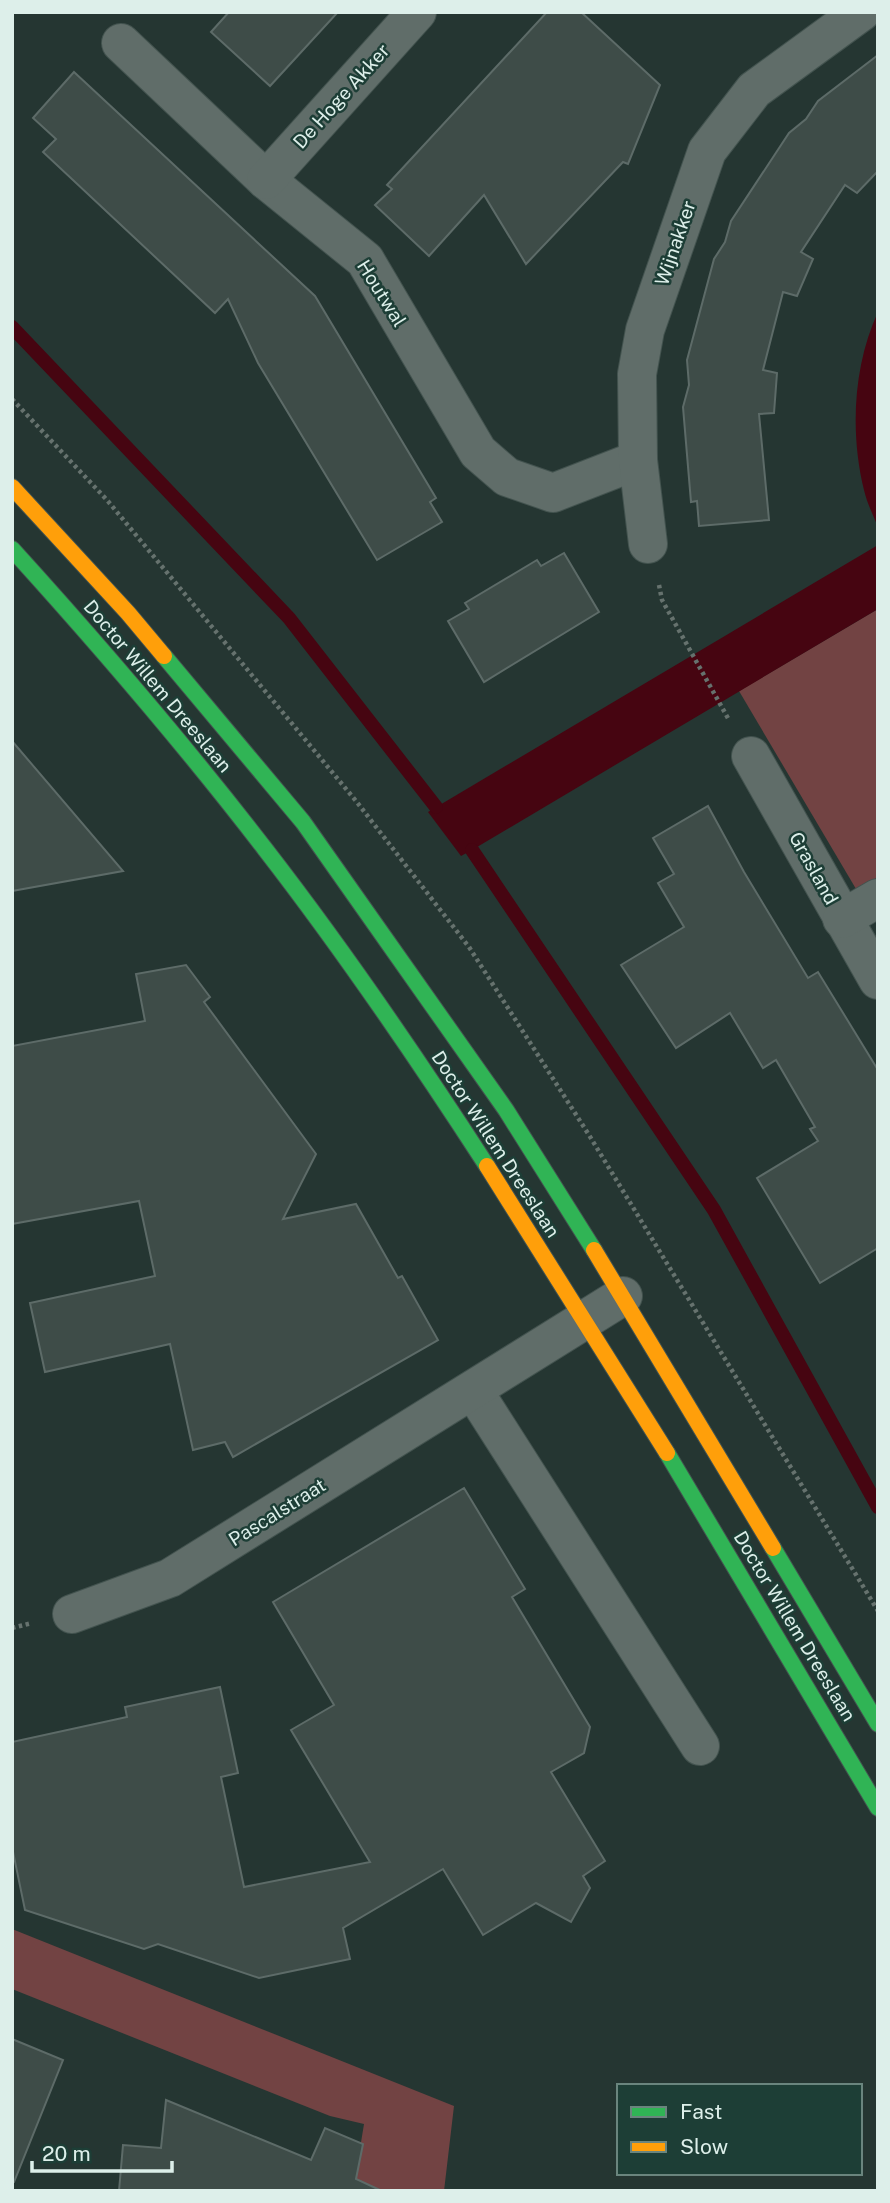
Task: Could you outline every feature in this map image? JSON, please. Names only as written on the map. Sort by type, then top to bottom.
[{"type":"main road","name":"Doctor Willem Dreeslaan","points":[[12,488],[128,613],[303,822],[506,1110],[623,1296],[878,1724]]},
{"type":"main road","name":"Doctor Willem Dreeslaan","points":[[12,549],[97,642],[270,855],[343,953],[465,1131],[584,1320],[719,1539],[878,1808]]},
{"type":"street","name":"De Hoge Akker","points":[[266,180],[417,12]]},
{"type":"street","name":"Wijnakker","points":[[649,544],[638,460],[637,374],[645,330],[707,151],[754,90],[861,12]]},
{"type":"street","name":"Houtwal","points":[[121,43],[266,180],[365,260],[478,452],[507,477],[553,492],[638,460]]},
{"type":"street","name":"Grasland","points":[[751,756],[878,980]]},
{"type":"street","points":[[842,919],[878,898]]},
{"type":"street","name":"Pascalstraat","points":[[72,1614],[170,1578],[623,1296]]},
{"type":"street","points":[[473,1390],[700,1746]]},
{"type":"path","points":[[649,544],[662,600],[722,709]]},
{"type":"shaded area","points":[[878,312],[878,527],[868,504],[860,468],[856,400],[863,355]]},
{"type":"shaded area","points":[[878,545],[878,609],[472,850],[461,856],[428,812]]},
{"type":"shaded area","points":[[878,609],[878,876],[859,894],[739,691]]},
{"type":"shaded area","points":[[12,1929],[454,2106],[444,2191],[353,2191],[364,2124],[330,2116],[12,1989]]},
{"type":"building","points":[[229,12],[338,12],[270,86],[211,32]]},
{"type":"building","points":[[547,12],[581,12],[660,85],[628,164],[623,162],[526,264],[484,195],[429,256],[375,205],[392,189],[387,185]]},
{"type":"building","points":[[878,55],[878,171],[857,193],[845,185],[801,252],[813,259],[797,296],[783,292],[763,370],[777,373],[774,413],[759,414],[769,520],[699,526],[697,501],[691,502],[683,407],[689,385],[687,360],[714,259],[725,242],[731,221],[789,133],[806,119],[818,101]]},
{"type":"building","points":[[74,72],[315,296],[436,498],[430,502],[442,522],[377,560],[258,363],[228,299],[215,313],[43,152],[56,139],[33,118]]},
{"type":"building","points":[[564,553],[599,612],[484,682],[448,621],[469,609],[465,603],[537,560],[541,566]]},
{"type":"building","points":[[12,741],[123,871],[12,891]]},
{"type":"building","points":[[708,806],[808,978],[818,972],[878,1070],[878,1248],[820,1283],[757,1178],[818,1141],[810,1129],[815,1127],[776,1060],[763,1068],[730,1013],[676,1048],[621,965],[684,927],[658,883],[674,874],[653,838]]},
{"type":"building","points":[[186,965],[210,997],[204,1002],[316,1154],[283,1219],[356,1204],[398,1278],[402,1276],[438,1340],[233,1457],[225,1442],[193,1450],[170,1344],[45,1372],[30,1303],[155,1276],[139,1201],[12,1224],[12,1046],[145,1021],[136,974]]},
{"type":"building","points":[[464,1488],[525,1589],[512,1597],[590,1727],[584,1753],[551,1772],[605,1861],[583,1876],[590,1888],[571,1922],[536,1903],[483,1935],[443,1869],[343,1928],[350,1959],[259,1978],[158,1944],[144,1949],[25,1910],[12,1847],[12,1742],[127,1717],[125,1707],[220,1687],[238,1773],[221,1777],[244,1887],[370,1862],[291,1730],[334,1705],[273,1602]]},
{"type":"building","points":[[12,2039],[63,2060],[14,2182],[12,2182]]},
{"type":"building","points":[[166,2100],[311,2160],[325,2128],[363,2144],[356,2179],[382,2191],[119,2191],[123,2145],[161,2148]]},
{"type":"waterway","points":[[12,327],[289,618],[436,807]]},
{"type":"waterway","points":[[472,850],[714,1210],[878,1507]]},
{"type":"traffic: fast","points":[[12,549],[142,696],[265,849],[379,1005],[487,1166]]},
{"type":"traffic: fast","points":[[164,656],[303,822],[506,1110],[594,1250]]},
{"type":"traffic: fast","points":[[667,1453],[878,1808]]},
{"type":"traffic: fast","points":[[773,1548],[878,1724]]},
{"type":"traffic: slow","points":[[12,487],[164,656]]},
{"type":"traffic: slow","points":[[487,1166],[667,1453]]},
{"type":"traffic: slow","points":[[594,1250],[773,1548]]}]
